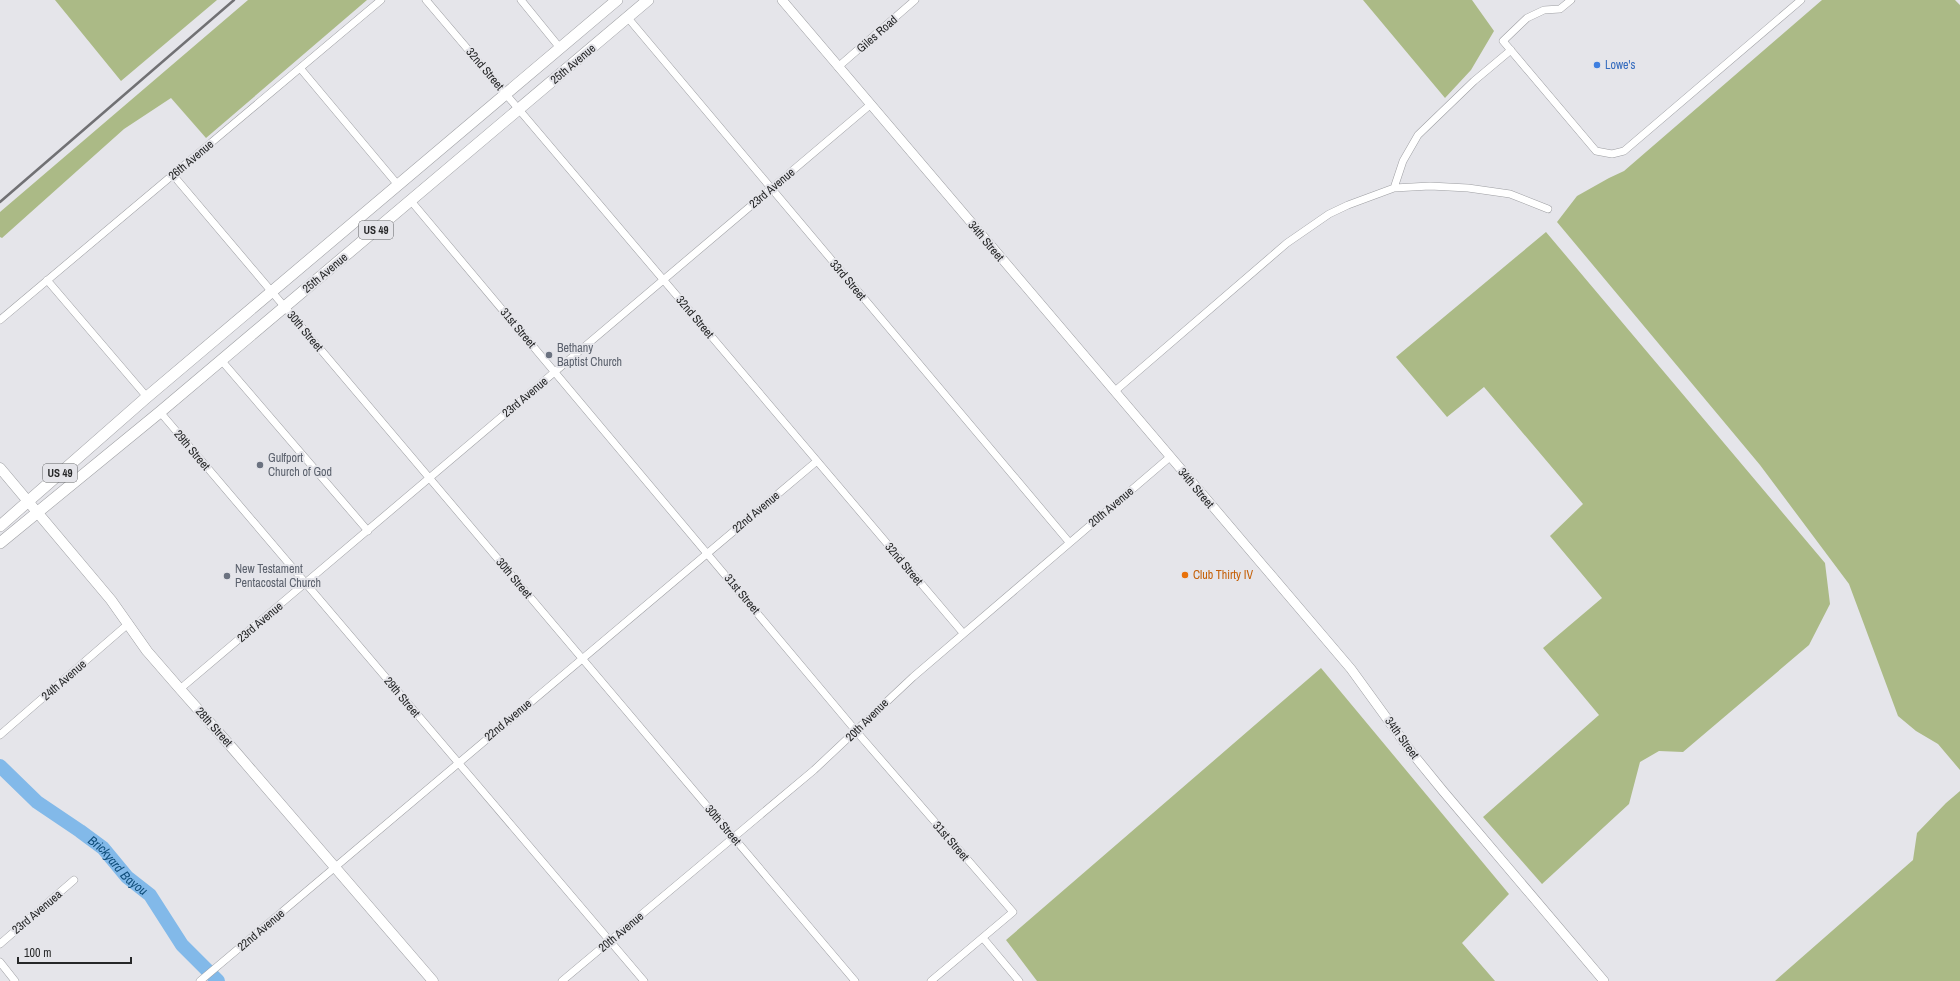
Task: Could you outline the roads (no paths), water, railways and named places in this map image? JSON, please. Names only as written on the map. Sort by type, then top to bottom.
[{"type":"main road","name":"25th Avenue","points":[[0,543],[160,412],[648,0]]},
{"type":"main road","name":"25th Avenue","points":[[0,526],[147,397],[506,94],[613,1]]},
{"type":"main road","name":"28th Street","points":[[0,468],[111,600],[147,651],[433,981]]},
{"type":"street","name":"26th Avenue","points":[[0,320],[381,0]]},
{"type":"street","name":"32nd Street","points":[[426,0],[963,633]]},
{"type":"street","points":[[521,0],[560,48]]},
{"type":"street","name":"34th Street","points":[[782,0],[838,68],[1351,669],[1439,786],[1604,981]]},
{"type":"street","name":"Giles Road","points":[[838,68],[915,0]]},
{"type":"street","points":[[1571,0],[1560,9],[1544,10],[1527,18],[1503,41],[1596,151],[1612,154],[1624,151],[1801,0]]},
{"type":"street","name":"33rd Street","points":[[628,18],[1069,542]]},
{"type":"street","points":[[1394,188],[1403,161],[1418,136],[1474,81],[1511,50]]},
{"type":"street","points":[[300,68],[398,185]]},
{"type":"street","name":"23rd Avenue","points":[[180,690],[870,105]]},
{"type":"street","name":"30th Street","points":[[173,175],[855,981]]},
{"type":"street","points":[[1114,391],[1287,243],[1342,208],[1394,188],[1430,186],[1468,188],[1510,194],[1548,209]]},
{"type":"street","name":"31st Street","points":[[411,201],[856,731],[1013,912],[983,938]]},
{"type":"street","points":[[47,280],[147,397]]},
{"type":"street","points":[[221,360],[368,531]]},
{"type":"street","name":"29th Street","points":[[160,412],[644,981]]},
{"type":"street","name":"20th Avenue","points":[[562,981],[814,770],[913,677],[963,633],[1170,458]]},
{"type":"street","name":"22nd Avenue","points":[[200,981],[817,461]]},
{"type":"street","name":"24th Avenue","points":[[1,732],[128,624]]},
{"type":"street","name":"23rd Avenuea","points":[[0,944],[74,880]]},
{"type":"street","points":[[931,981],[983,938],[1019,981]]},
{"type":"street","points":[[0,962],[15,981]]},
{"type":"waterway","name":"Brickyard Bayou","points":[[0,766],[37,802],[103,848],[127,877],[150,895],[182,945],[218,981]]},
{"type":"railway","points":[[0,202],[234,0]]},
{"type":"place","name":"Lowe's","points":[[1597,65]]},
{"type":"place","name":"Bethany Baptist Church","points":[[549,355]]},
{"type":"place","name":"Gulfport Church of God","points":[[260,465]]},
{"type":"place","name":"Club Thirty IV","points":[[1185,575]]},
{"type":"place","name":"New Testament Pentacostal Church","points":[[227,576]]}]
